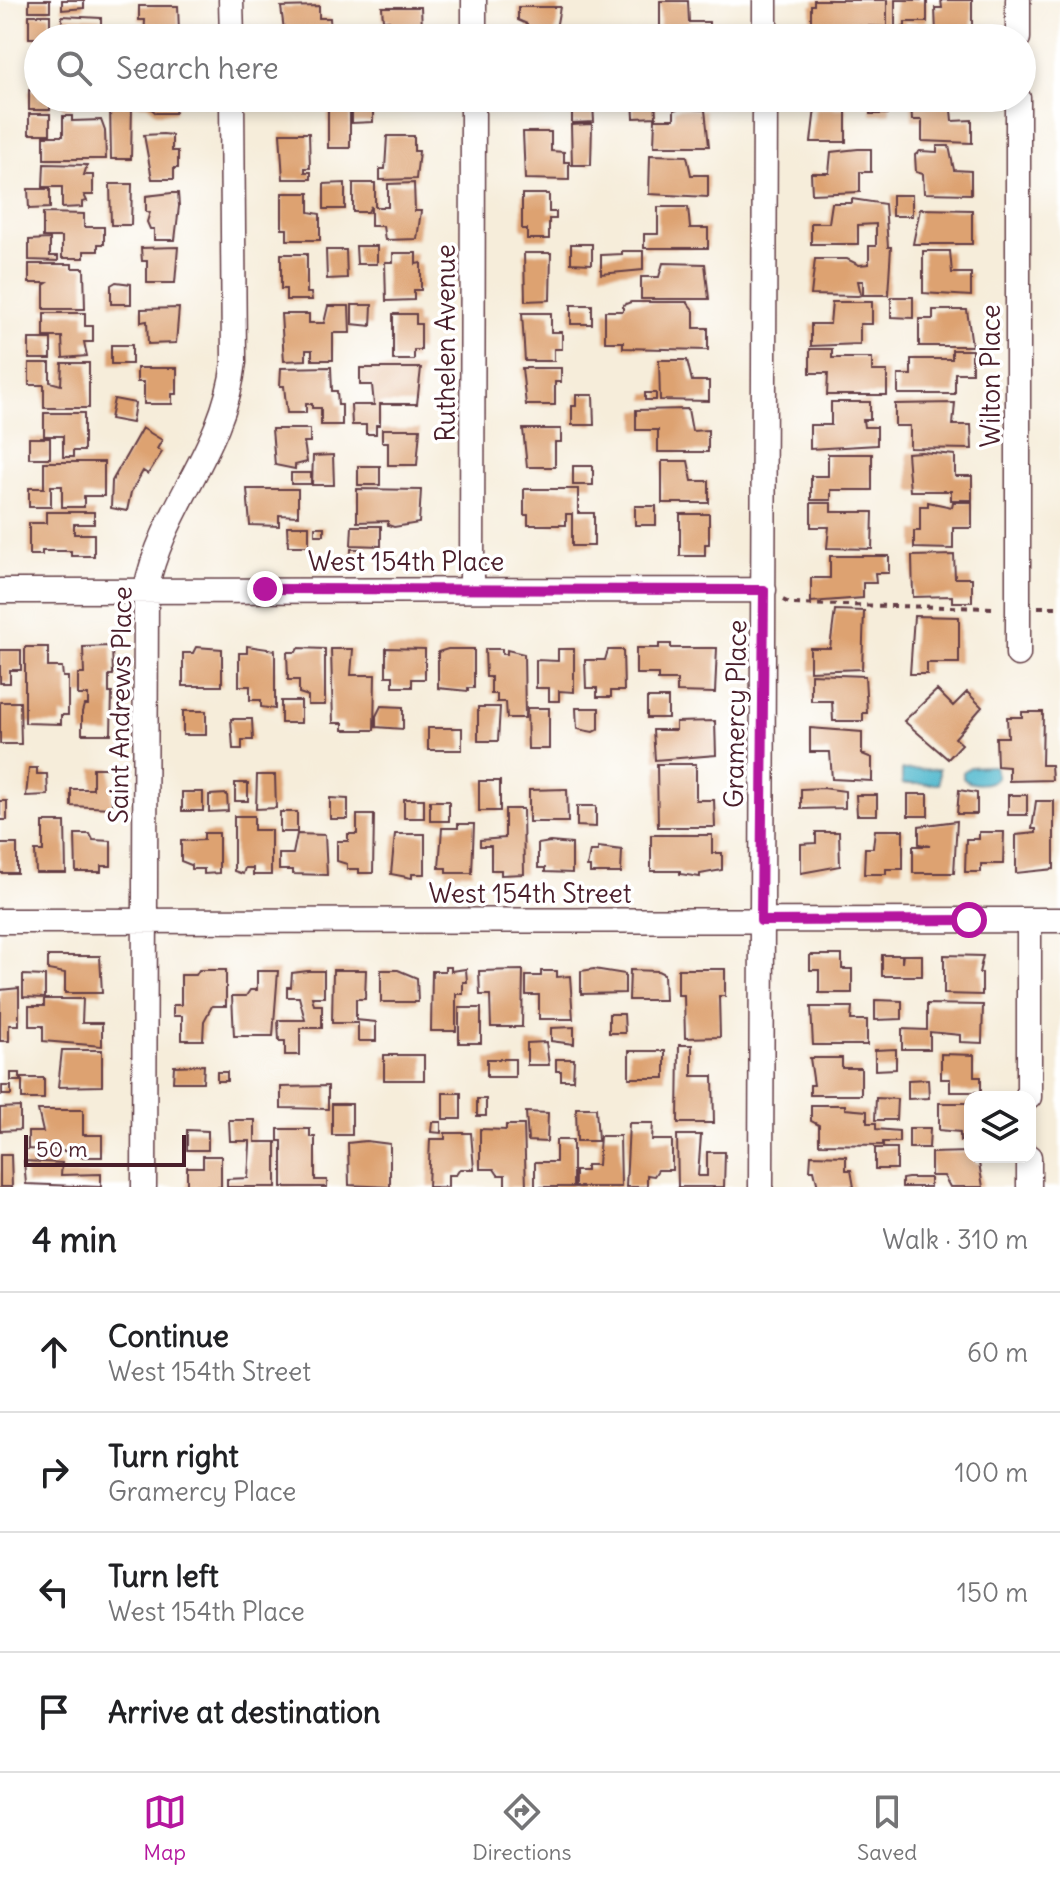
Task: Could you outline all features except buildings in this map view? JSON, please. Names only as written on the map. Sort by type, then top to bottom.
[{"type":"street","points":[[231,0],[232,24]]},
{"type":"street","points":[[474,0],[474,24]]},
{"type":"street","points":[[765,0],[765,24]]},
{"type":"street","points":[[1018,0],[1018,24]]},
{"type":"street","name":"Saint Andrews Place","points":[[144,1187],[146,589],[152,559],[221,424],[230,395],[234,362],[232,112]]},
{"type":"street","name":"Ruthelen Avenue","points":[[472,589],[473,112]]},
{"type":"street","name":"Gramercy Place","points":[[761,1187],[765,112]]},
{"type":"street","name":"Wilton Place","points":[[1018,112],[1018,654]]},
{"type":"street","name":"West 154th Place","points":[[0,591],[764,590]]},
{"type":"street","points":[[1029,920],[1029,1091]]},
{"type":"street","name":"West 154th Street","points":[[0,921],[1060,920]]},
{"type":"street","points":[[1029,1163],[1029,1187]]},
{"type":"path","points":[[764,590],[791,604],[1060,607]]},
{"type":"water","points":[[995,766],[997,778],[994,780],[975,783],[963,778],[963,772],[970,767]]},
{"type":"water","points":[[939,769],[939,784],[902,784],[902,770]]},
{"type":"route","points":[[265,589],[764,590],[761,921],[969,920]]}]
